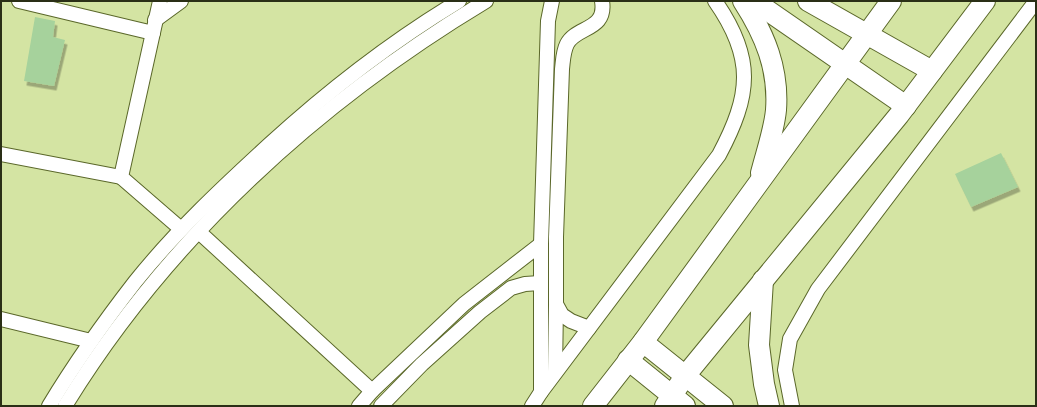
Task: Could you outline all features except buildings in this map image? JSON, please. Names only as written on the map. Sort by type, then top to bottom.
[{"type":"main road","points":[[743,1],[760,27],[771,56],[776,83],[776,111],[758,184]]},
{"type":"main road","points":[[754,1],[906,106]]},
{"type":"main road","points":[[808,1],[932,71]]},
{"type":"main road","points":[[593,406],[643,342],[891,1]]},
{"type":"main road","points":[[628,360],[674,403],[685,376],[906,106],[985,1]]},
{"type":"main road","points":[[764,280],[759,345],[764,384],[769,406]]},
{"type":"main road","points":[[643,342],[723,406]]},
{"type":"street","points":[[20,1],[154,26]]},
{"type":"street","points":[[120,177],[160,1]]},
{"type":"street","points":[[154,26],[181,1]]},
{"type":"street","points":[[49,406],[91,341],[135,282],[181,229],[223,186],[331,90],[436,15],[460,1]]},
{"type":"street","points":[[65,406],[112,335],[146,290],[198,232],[233,196],[339,101],[444,26],[486,1]]},
{"type":"street","points":[[541,392],[541,244],[548,21],[552,1]]},
{"type":"street","points":[[555,372],[556,237],[563,54],[567,44],[574,35],[595,25],[602,14],[602,1]]},
{"type":"street","points":[[532,406],[555,372],[719,155],[732,131],[740,108],[745,82],[744,62],[737,37],[715,1]]},
{"type":"street","points":[[792,406],[785,370],[790,339],[818,289],[1036,1]]},
{"type":"street","points":[[1,154],[120,177],[181,229]]},
{"type":"street","points":[[198,232],[372,390]]},
{"type":"street","points":[[359,406],[372,390],[464,304],[541,244]]},
{"type":"street","points":[[381,406],[422,364],[480,312],[511,288],[525,284],[540,283]]},
{"type":"street","points":[[556,304],[562,315],[571,321],[589,328]]},
{"type":"street","points":[[1,319],[91,341]]}]
